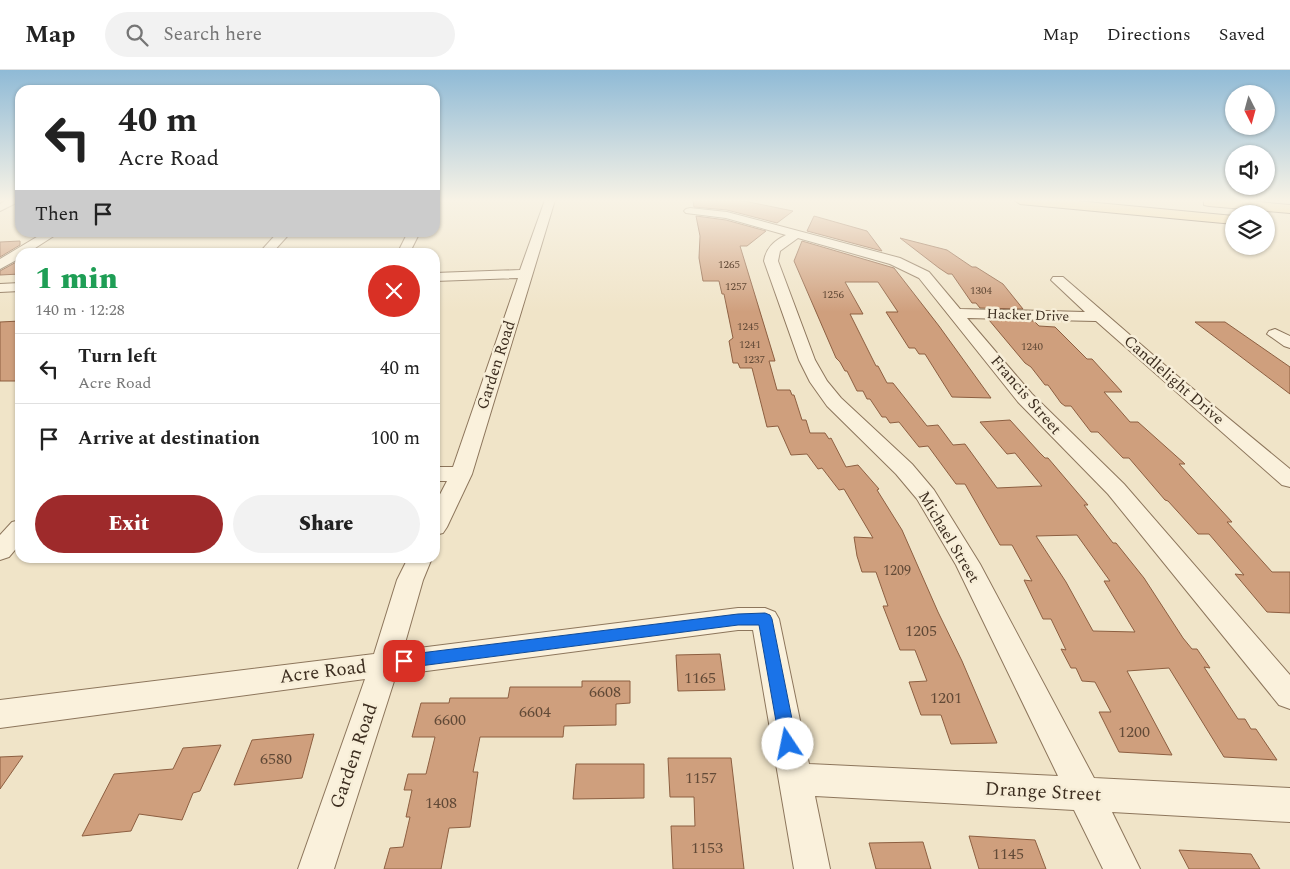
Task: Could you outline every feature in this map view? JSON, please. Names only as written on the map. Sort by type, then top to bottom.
[{"type":"street","points":[[29,248],[46,237]]},
{"type":"street","points":[[270,248],[280,237]]},
{"type":"street","name":"Garden Road","points":[[440,516],[460,474],[538,237]]},
{"type":"street","name":"Michael Street","points":[[789,237],[783,240],[775,248],[771,254],[771,261],[807,360],[819,382],[834,402],[904,469],[926,494],[968,564],[1122,869]]},
{"type":"street","name":"Francis Street","points":[[809,237],[908,265],[924,275],[1040,415],[1116,488],[1290,696]]},
{"type":"street","points":[[0,265],[15,256]]},
{"type":"street","points":[[440,277],[526,274]]},
{"type":"street","name":"Candlelight Drive","points":[[1058,280],[1290,480]]},
{"type":"street","points":[[0,288],[15,287]]},
{"type":"street","name":"Hacker Drive","points":[[957,313],[1100,317]]},
{"type":"street","points":[[1275,334],[1290,343]]},
{"type":"street","points":[[440,474],[460,474]]},
{"type":"street","points":[[0,551],[15,534]]},
{"type":"street","name":"Garden Road","points":[[316,869],[385,664],[410,580],[418,563]]},
{"type":"street","name":"Acre Road","points":[[0,714],[738,619],[765,619],[795,779]]},
{"type":"street","points":[[795,779],[812,869]]},
{"type":"street","name":"Drange Street","points":[[795,779],[1290,805]]},
{"type":"building","points":[[700,237],[758,237],[747,246],[740,246],[775,361],[769,361],[777,390],[790,390],[792,395],[794,395],[802,420],[806,420],[810,433],[825,433],[829,439],[831,438],[846,467],[858,465],[879,489],[877,490],[902,530],[997,743],[951,744],[941,715],[921,715],[909,682],[927,681],[915,650],[900,650],[883,606],[888,606],[876,572],[862,572],[857,556],[854,537],[873,538],[844,489],[839,490],[822,468],[818,469],[807,454],[791,455],[778,426],[767,427],[752,368],[740,368],[738,363],[733,363],[729,341],[733,338],[724,294],[722,294],[719,281],[703,281],[699,258]]},
{"type":"building","points":[[831,237],[872,237],[882,251]]},
{"type":"building","points":[[900,238],[947,250],[972,267],[976,267],[1003,284],[1023,309],[980,308],[976,303],[972,303],[952,274],[948,274],[939,268]]},
{"type":"building","points":[[20,241],[20,245],[0,257],[0,242]]},
{"type":"building","points":[[802,241],[894,268],[991,398],[952,397],[925,354],[919,354],[915,348],[909,348],[886,312],[898,312],[878,282],[845,282],[863,314],[850,314],[876,366],[878,366],[887,383],[893,383],[927,426],[938,425],[953,445],[965,444],[997,488],[1042,486],[1015,453],[1007,454],[980,422],[1010,420],[1045,458],[1048,458],[1088,505],[1084,505],[1113,543],[1116,543],[1144,578],[1183,638],[1192,649],[1197,649],[1210,668],[1204,667],[1238,719],[1245,719],[1251,729],[1256,729],[1277,760],[1224,757],[1169,668],[1127,671],[1172,755],[1119,752],[1099,712],[1111,712],[1095,682],[1082,681],[1076,668],[1071,668],[1061,649],[1066,650],[1051,619],[1043,619],[1024,580],[1032,581],[1012,545],[1000,545],[965,484],[956,484],[928,446],[919,447],[899,422],[890,423],[886,417],[882,417],[863,391],[857,391],[847,371],[845,371],[836,358],[794,261]],"holes":[[[1077,535],[1110,581],[1104,581],[1135,632],[1093,631],[1066,582],[1036,536]]]},
{"type":"building","points":[[15,263],[15,274],[0,275],[0,271]]},
{"type":"building","points":[[989,320],[1034,321],[1039,326],[1055,327],[1087,359],[1092,359],[1122,392],[1104,392],[1130,422],[1138,422],[1185,464],[1179,464],[1232,522],[1227,522],[1272,572],[1290,572],[1290,613],[1267,612],[1235,574],[1244,575],[1209,534],[1198,534],[1165,500],[1129,458],[1123,458],[1098,432],[1091,432],[1071,406],[1065,406],[1061,403],[1048,385],[1045,385],[1031,367],[1025,363]]},
{"type":"building","points":[[15,321],[15,381],[0,381],[0,322]]},
{"type":"building","points":[[1195,322],[1225,322],[1290,367],[1290,394]]},
{"type":"building","points":[[720,654],[725,690],[678,691],[676,655]]},
{"type":"building","points":[[582,681],[630,681],[630,703],[616,704],[616,725],[564,726],[563,737],[480,737],[473,772],[478,772],[470,827],[449,828],[441,869],[384,869],[390,848],[403,847],[410,817],[406,817],[412,790],[404,790],[408,774],[426,774],[435,737],[412,737],[421,703],[449,703],[450,698],[508,698],[510,687],[582,687]]},
{"type":"building","points":[[314,734],[302,778],[234,785],[252,740]]},
{"type":"building","points":[[221,745],[200,791],[193,793],[182,820],[139,814],[131,831],[82,836],[114,774],[173,769],[183,748]]},
{"type":"building","points":[[23,756],[0,789],[0,757]]},
{"type":"building","points":[[668,758],[731,758],[744,869],[673,869],[671,826],[695,826],[694,797],[670,797]]},
{"type":"building","points":[[576,764],[644,764],[644,798],[573,799]]},
{"type":"building","points":[[969,836],[1035,840],[1046,869],[979,869]]},
{"type":"building","points":[[923,842],[931,869],[876,869],[869,843]]},
{"type":"building","points":[[1179,850],[1251,854],[1260,869],[1189,869]]},
{"type":"route","points":[[404,661],[738,619],[765,619],[788,744]]}]
